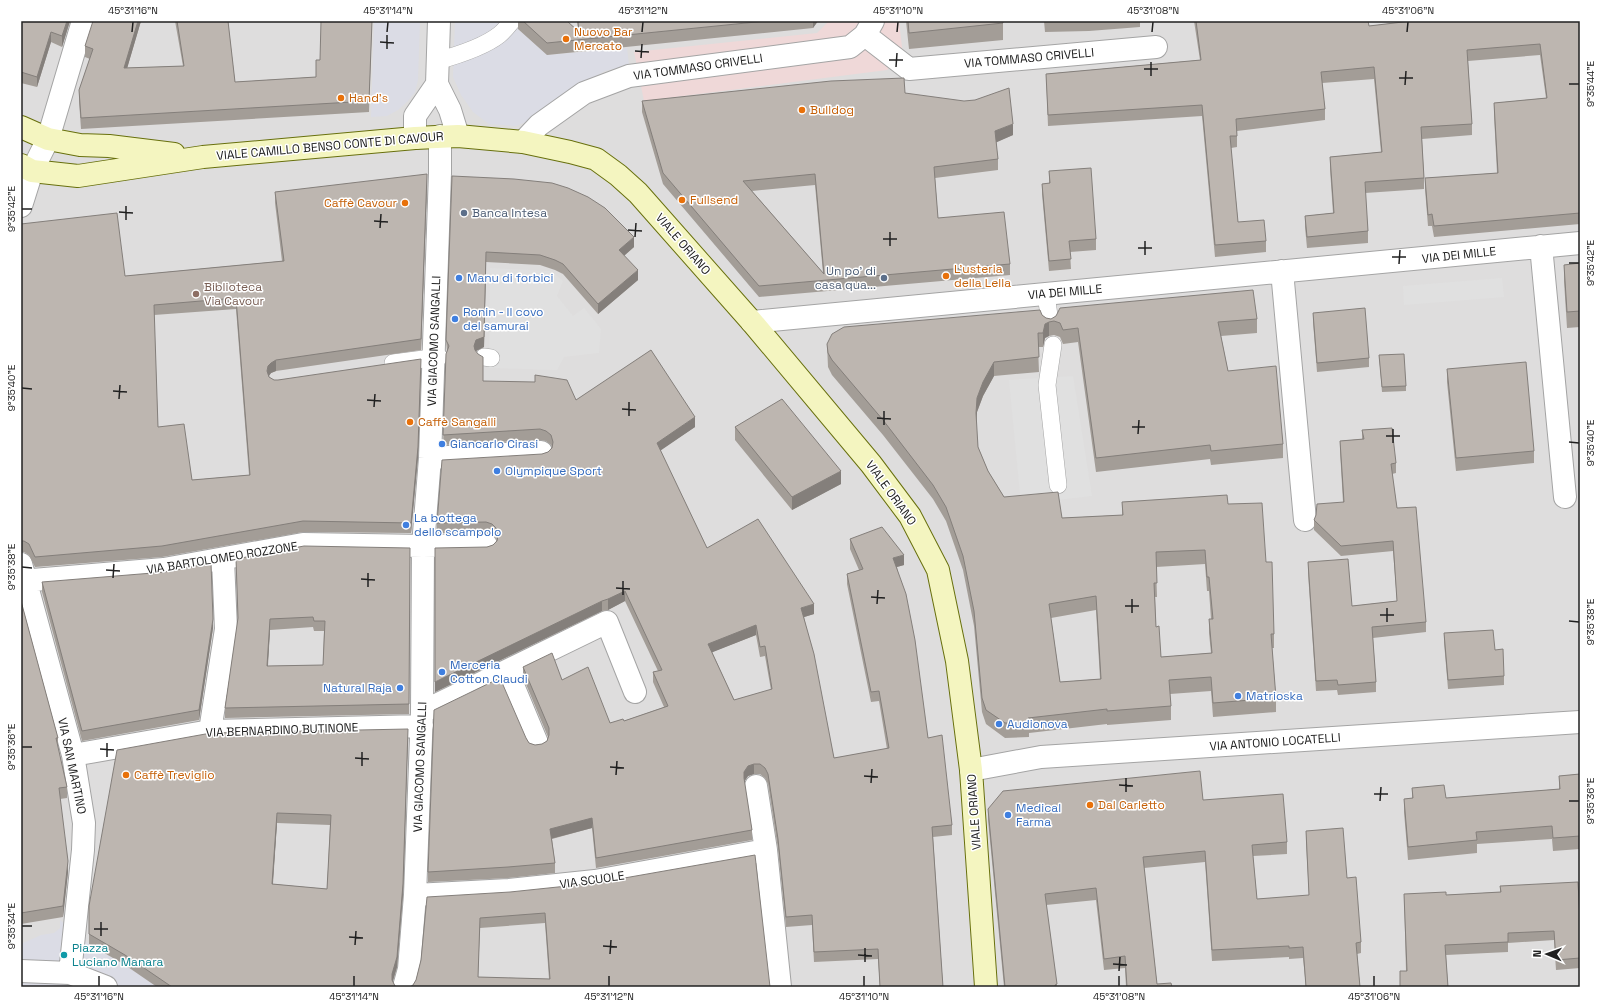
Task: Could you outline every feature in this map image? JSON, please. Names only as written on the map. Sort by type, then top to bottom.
[{"type":"street","points":[[21,206],[26,168],[48,139],[83,21]]},
{"type":"street","points":[[414,138],[415,116],[437,84],[438,21]]},
{"type":"street","name":"VIA TOMMASO CRIVELLI","points":[[523,142],[539,125],[584,93],[629,76],[850,47],[869,28],[910,69],[1156,46]]},
{"type":"street","name":"VIA GIACOMO SANGALLI","points":[[404,987],[409,968],[415,894],[422,719],[423,546],[436,357],[440,173],[449,136],[450,110],[437,84]]},
{"type":"street","name":"VIALE CAMILLO BENSO CONTE DI CAVOUR","points":[[21,127],[48,139],[80,145],[109,146],[203,157]]},
{"type":"street","name":"VIALE CAMILLO BENSO CONTE DI CAVOUR","points":[[26,168],[78,176],[203,157],[414,138],[449,136],[523,142]]},
{"type":"street","name":"VIALE ORIANO","points":[[523,142],[596,159],[618,175],[638,193],[752,322],[871,464],[910,516],[938,570],[957,661],[971,770],[986,987]]},
{"type":"street","name":"VIA DEI MILLE","points":[[752,322],[1580,243]]},
{"type":"street","points":[[1541,246],[1565,497]]},
{"type":"street","points":[[1282,271],[1305,520]]},
{"type":"street","points":[[430,458],[541,452]]},
{"type":"street","name":"VIA BARTOLOMEO ROZZONE","points":[[23,575],[164,569],[223,560],[304,544],[423,546]]},
{"type":"street","points":[[423,546],[486,545]]},
{"type":"street","points":[[210,731],[226,629],[223,560]]},
{"type":"street","name":"VIA SAN MARTINO","points":[[23,575],[72,755],[84,823],[84,850],[70,973]]},
{"type":"street","name":"VIA BERNARDINO BUTINONE","points":[[72,755],[210,731],[422,719],[508,671],[607,622],[635,692]]},
{"type":"street","points":[[508,671],[537,743]]},
{"type":"street","name":"VIA ANTONIO LOCATELLI","points":[[971,770],[1041,757],[1580,722]]},
{"type":"street","points":[[756,786],[766,850],[780,987]]},
{"type":"street","name":"VIA SCUOLE","points":[[415,894],[509,890],[595,881],[766,850]]},
{"type":"street","points":[[21,971],[70,973],[106,987]]},
{"type":"lane","points":[[437,61],[454,56],[490,41],[500,35],[512,21]]},
{"type":"lane","points":[[1046,294],[1050,323]]},
{"type":"lane","points":[[1053,345],[1047,385],[1058,485]]},
{"type":"lane","points":[[378,366],[436,357]]},
{"type":"shaded area","points":[[21,21],[1580,21],[1580,987],[21,987]]},
{"type":"shaded area","points":[[374,21],[420,21],[418,80],[415,92],[398,110],[387,116],[371,117]]},
{"type":"shaded area","points":[[455,21],[509,21],[547,55],[627,48],[629,65],[605,71],[577,87],[536,118],[516,126],[489,124],[473,112],[461,95],[453,77]]},
{"type":"shaded area","points":[[829,21],[899,21],[903,55],[887,70],[644,101],[634,52],[817,33]]},
{"type":"shaded area","points":[[490,268],[551,271],[563,281],[557,296],[573,316],[584,308],[601,329],[599,353],[564,357],[557,370],[489,368]]},
{"type":"shaded area","points":[[1502,278],[1504,297],[1404,305],[1403,286]]},
{"type":"shaded area","points":[[1073,376],[1092,496],[1021,504],[1009,380]]},
{"type":"shaded area","name":"Piazza Luciano Manara","points":[[60,920],[89,944],[125,965],[158,987],[21,987],[21,944],[41,935],[54,933],[60,928]]},
{"type":"building","points":[[21,21],[67,21],[62,36],[51,32],[37,77],[21,72]]},
{"type":"building","points":[[93,21],[138,21],[124,68],[184,66],[177,21],[228,21],[235,82],[316,77],[316,60],[320,60],[321,21],[372,21],[369,101],[81,118],[79,90],[93,49],[85,46]]},
{"type":"building","points":[[523,21],[567,21],[579,32],[578,21],[766,21],[547,43]]},
{"type":"building","points":[[908,21],[1003,21],[1003,23],[909,33]]},
{"type":"building","points":[[1196,21],[1368,21],[1369,26],[1411,21],[1580,21],[1580,213],[1434,226],[1432,214],[1428,215],[1425,178],[1498,173],[1494,103],[1547,98],[1540,44],[1467,50],[1472,124],[1421,127],[1424,178],[1365,182],[1368,231],[1307,237],[1305,216],[1334,213],[1330,157],[1382,152],[1374,67],[1321,72],[1325,109],[1236,119],[1237,136],[1230,136],[1238,222],[1264,220],[1266,241],[1215,245],[1202,105],[1048,115],[1046,74],[1201,60]]},
{"type":"building","points":[[904,78],[905,93],[964,101],[975,100],[1009,88],[1013,124],[995,131],[998,159],[934,167],[938,218],[1004,212],[1010,264],[759,286],[663,173],[642,101],[831,81]],"holes":[[[815,174],[824,274],[743,181]]]},
{"type":"building","points":[[1091,168],[1096,239],[1069,241],[1071,259],[1049,261],[1042,184],[1050,183],[1049,171]]},
{"type":"building","points":[[427,174],[421,339],[276,360],[268,366],[267,371],[269,377],[274,380],[278,380],[421,359],[418,447],[411,523],[303,521],[162,546],[35,557],[29,544],[21,541],[21,224],[117,213],[125,276],[284,261],[275,192]],"holes":[[[236,298],[250,475],[192,480],[184,424],[158,427],[154,305]]]},
{"type":"building","points":[[452,176],[514,179],[552,183],[568,188],[588,197],[605,208],[634,237],[619,250],[638,270],[598,304],[563,264],[555,260],[540,255],[486,252],[484,337],[476,340],[474,346],[478,354],[483,357],[483,381],[535,382],[535,375],[567,380],[576,400],[651,350],[695,417],[657,443],[707,548],[758,519],[814,604],[801,608],[814,654],[834,758],[889,748],[879,691],[871,692],[847,574],[863,569],[850,539],[882,527],[904,555],[893,558],[906,594],[915,640],[928,738],[942,735],[952,825],[932,827],[943,987],[880,987],[878,949],[814,952],[812,915],[786,917],[778,839],[768,774],[765,768],[760,764],[748,766],[744,772],[752,830],[596,858],[592,818],[550,829],[555,863],[428,872],[434,710],[500,678],[529,743],[535,745],[542,744],[547,741],[549,728],[523,667],[552,653],[562,680],[588,667],[610,723],[623,719],[624,721],[668,706],[653,672],[662,670],[625,591],[435,682],[435,548],[487,547],[493,545],[497,541],[498,535],[496,528],[492,524],[486,522],[437,523],[442,460],[542,454],[548,452],[552,448],[553,442],[551,435],[540,429],[443,435],[446,354],[449,346],[446,340]],"holes":[[[756,625],[760,647],[765,646],[772,689],[734,700],[708,644]]]},
{"type":"building","points":[[1580,263],[1580,311],[1567,312],[1564,265]]},
{"type":"building","points":[[1253,290],[1257,319],[1218,322],[1228,371],[1276,366],[1283,444],[1211,451],[1210,445],[1096,458],[1078,328],[1063,330],[1060,323],[1054,321],[1045,324],[1043,333],[1038,333],[1039,357],[994,362],[983,382],[977,398],[976,413],[978,447],[988,471],[1004,497],[1058,492],[1062,518],[1123,515],[1122,502],[1227,495],[1228,504],[1262,503],[1266,562],[1272,562],[1274,634],[1271,634],[1276,698],[1213,703],[1211,677],[1169,680],[1171,706],[1107,711],[1107,709],[1028,718],[1029,723],[1005,723],[986,710],[982,698],[974,611],[963,556],[946,507],[933,485],[883,420],[832,360],[828,353],[827,344],[832,334],[844,327],[1040,310],[1042,315],[1051,319],[1056,316],[1060,308]],"holes":[[[1205,550],[1213,619],[1209,619],[1212,653],[1161,657],[1159,626],[1156,627],[1154,583],[1157,583],[1156,552]],[[1096,596],[1101,679],[1060,682],[1049,604]]]},
{"type":"building","points":[[1365,308],[1369,358],[1317,363],[1313,313]]},
{"type":"building","points":[[1404,354],[1406,386],[1382,387],[1379,355]]},
{"type":"building","points":[[1526,362],[1534,451],[1456,458],[1447,369]]},
{"type":"building","points":[[782,399],[841,471],[792,497],[735,427]]},
{"type":"building","points":[[1392,428],[1396,463],[1391,464],[1397,508],[1416,507],[1426,622],[1372,627],[1376,682],[1338,685],[1337,680],[1316,681],[1308,562],[1348,559],[1352,606],[1397,601],[1393,541],[1341,546],[1314,520],[1317,504],[1344,502],[1340,441],[1364,439],[1362,430]]},
{"type":"building","points":[[304,546],[410,548],[409,704],[225,708],[238,618],[236,559]],"holes":[[[313,617],[314,621],[325,621],[323,665],[267,666],[270,619]]]},
{"type":"building","points":[[211,563],[213,619],[199,710],[82,731],[42,582],[165,572]]},
{"type":"building","points":[[21,601],[58,738],[56,738],[67,787],[59,788],[68,861],[63,906],[21,913]]},
{"type":"building","points":[[1493,630],[1495,650],[1503,649],[1504,676],[1448,680],[1444,633]]},
{"type":"building","points":[[408,729],[403,884],[397,957],[392,974],[392,980],[397,987],[172,987],[125,955],[89,934],[89,906],[117,750],[211,733]],"holes":[[[277,813],[331,815],[327,889],[272,884]]]},
{"type":"building","points":[[1200,771],[1203,800],[1283,794],[1287,842],[1252,845],[1257,899],[1309,895],[1306,831],[1343,828],[1347,878],[1356,877],[1361,942],[1356,943],[1360,987],[1306,987],[1303,947],[1289,948],[1289,946],[1212,950],[1205,851],[1143,857],[1157,984],[1171,983],[1172,987],[1127,987],[1125,956],[1104,959],[1096,888],[1045,894],[1057,984],[1055,987],[1005,987],[988,809],[1003,791]]},
{"type":"building","points":[[1580,774],[1580,836],[1553,838],[1552,826],[1476,832],[1477,840],[1408,847],[1404,799],[1413,798],[1412,788],[1444,785],[1446,798],[1560,789],[1559,776]]},
{"type":"building","points":[[755,855],[770,987],[410,987],[416,980],[421,960],[427,897],[510,892],[596,883]],"holes":[[[545,913],[550,979],[478,977],[480,918]]]},
{"type":"building","points":[[1578,882],[1580,958],[1556,960],[1554,931],[1508,933],[1508,942],[1445,945],[1448,987],[1400,987],[1400,971],[1407,971],[1404,894],[1446,892],[1446,895],[1501,892],[1500,886]]},
{"type":"place","name":"Nuovo Bar Mercato","points":[[566,39]]},
{"type":"place","name":"Hand's","points":[[341,98]]},
{"type":"place","name":"Bulldog","points":[[802,110]]},
{"type":"place","name":"Fullsend","points":[[682,200]]},
{"type":"place","name":"Caffè Cavour","points":[[405,203]]},
{"type":"place","name":"Banca Intesa","points":[[464,213]]},
{"type":"place","name":"L'usteria della Lella","points":[[946,276]]},
{"type":"place","name":"Manu di forbici","points":[[459,278]]},
{"type":"place","name":"Un po' di casa qua...","points":[[884,278]]},
{"type":"place","name":"Biblioteca Via Cavour","points":[[196,294]]},
{"type":"place","name":"Ronin - Il covo del samurai","points":[[455,319]]},
{"type":"place","name":"Caffè Sangalli","points":[[410,422]]},
{"type":"place","name":"Giancarlo Cirasi","points":[[442,444]]},
{"type":"place","name":"Olympique Sport","points":[[497,471]]},
{"type":"place","name":"La bottega dello scampolo","points":[[406,525]]},
{"type":"place","name":"Merceria Cotton Claudi","points":[[442,672]]},
{"type":"place","name":"Natural Raja","points":[[400,688]]},
{"type":"place","name":"Matrioska","points":[[1238,696]]},
{"type":"place","name":"Audionova","points":[[999,724]]},
{"type":"place","name":"Caffè Treviglio","points":[[126,775]]},
{"type":"place","name":"Dal Carletto","points":[[1090,805]]},
{"type":"place","name":"Medical Farma","points":[[1008,815]]},
{"type":"place","name":"Piazza Luciano Manara","points":[[64,955]]}]
